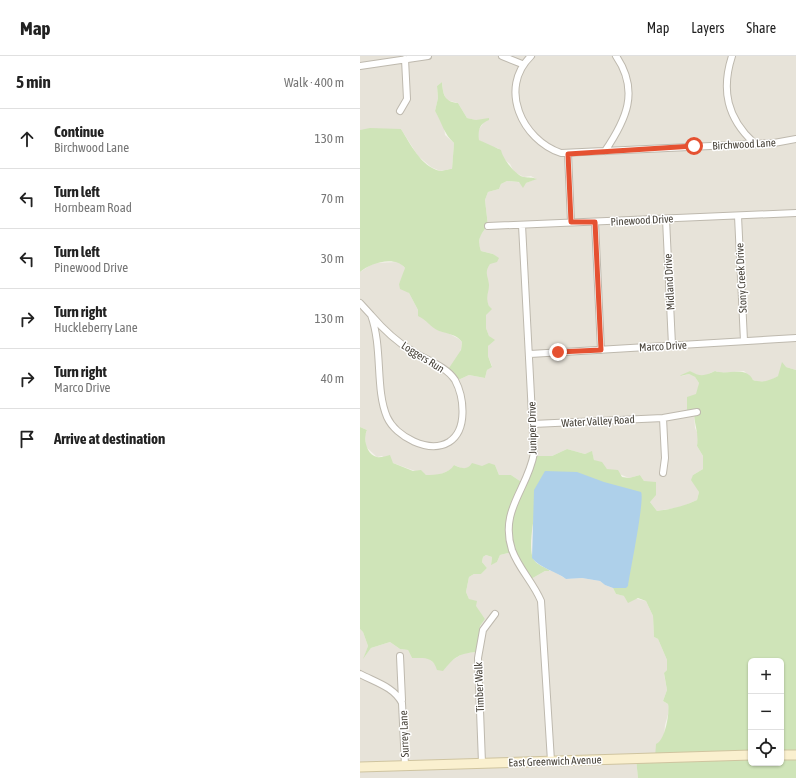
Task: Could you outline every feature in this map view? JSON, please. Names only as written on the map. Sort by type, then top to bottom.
[{"type":"street","points":[[360,66],[428,56]]},
{"type":"street","points":[[502,56],[522,64],[531,56]]},
{"type":"street","points":[[605,151],[622,121],[630,95],[626,76],[616,56]]},
{"type":"street","points":[[732,56],[726,79],[728,102],[737,125],[754,143]]},
{"type":"street","points":[[400,111],[407,98],[406,59]]},
{"type":"street","name":"Birchwood Lane","points":[[522,64],[518,74],[516,97],[517,107],[525,127],[541,144],[552,150],[568,154],[774,142],[796,139]]},
{"type":"street","points":[[568,154],[571,222]]},
{"type":"street","name":"Pinewood Drive","points":[[488,226],[796,213]]},
{"type":"street","name":"Stony Creek Drive","points":[[738,216],[744,341]]},
{"type":"street","name":"Midland Drive","points":[[666,219],[672,346]]},
{"type":"street","points":[[595,222],[601,350]]},
{"type":"street","name":"Juniper Drive","points":[[522,225],[533,424],[532,465],[529,475],[515,497],[509,521],[509,532],[512,550],[522,570],[531,580],[541,601],[550,761]]},
{"type":"street","name":"Loggers Run","points":[[360,304],[399,342],[441,367],[454,379],[462,401],[462,418],[453,439],[447,443],[438,445],[419,443],[400,434],[393,428],[387,417],[383,402],[379,351],[371,315]]},
{"type":"street","name":"Marco Drive","points":[[530,354],[796,338]]},
{"type":"street","points":[[663,473],[665,458],[663,418],[696,412]]},
{"type":"street","name":"Water Valley Road","points":[[533,424],[663,418]]},
{"type":"street","name":"Timber Walk","points":[[482,763],[478,658],[483,630],[495,614]]},
{"type":"street","name":"Surrey Lane","points":[[400,656],[405,765]]},
{"type":"street","name":"Surrey Lane","points":[[360,674],[398,695],[402,703]]},
{"type":"street","name":"East Greenwich Avenue","points":[[360,767],[748,755]]},
{"type":"street","points":[[784,755],[796,755]]},
{"type":"shaded area","points":[[360,56],[796,56],[796,370],[786,367],[778,376],[770,381],[759,382],[753,380],[744,371],[721,373],[715,371],[704,376],[697,376],[690,371],[681,376],[689,374],[695,377],[699,383],[694,415],[695,428],[699,437],[697,446],[703,456],[703,469],[693,475],[699,492],[697,500],[681,507],[657,511],[650,502],[644,481],[640,475],[629,478],[607,469],[594,460],[592,452],[585,454],[567,449],[552,456],[533,456],[523,483],[511,475],[499,475],[495,465],[464,469],[454,465],[452,469],[439,475],[426,475],[393,463],[382,456],[377,457],[366,447],[365,435],[367,430],[360,427],[360,272],[374,263],[398,262],[402,265],[405,268],[399,284],[409,293],[418,310],[439,331],[446,332],[462,342],[456,381],[469,375],[485,378],[487,370],[492,366],[488,356],[488,346],[491,342],[486,328],[486,315],[489,306],[486,299],[488,282],[485,276],[486,269],[495,256],[493,254],[481,251],[479,245],[480,235],[488,226],[485,200],[488,192],[499,189],[501,184],[507,181],[526,183],[536,179],[531,176],[524,177],[514,172],[498,148],[490,147],[479,140],[478,131],[484,122],[467,118],[458,103],[446,100],[442,82],[437,86],[438,98],[435,111],[444,126],[445,135],[454,143],[452,169],[440,171],[431,167],[418,156],[401,129],[360,130]]},
{"type":"shaded area","points":[[512,552],[531,579],[545,571],[553,571],[566,579],[582,578],[600,581],[613,588],[616,594],[646,601],[653,616],[654,637],[658,639],[667,660],[667,670],[664,674],[667,690],[663,701],[668,704],[669,711],[665,725],[664,737],[656,758],[636,759],[638,778],[360,778],[360,629],[363,632],[368,646],[364,657],[371,648],[390,642],[400,649],[408,650],[412,658],[428,658],[436,665],[451,661],[464,653],[477,652],[480,626],[485,619],[469,599],[466,592],[469,577],[474,574],[481,574],[487,568],[482,562],[483,557],[486,555],[492,557],[491,564],[497,562],[500,555]]},
{"type":"green space","points":[[442,82],[445,97],[450,101],[458,103],[467,118],[476,120],[489,118],[489,120],[481,125],[479,140],[501,150],[502,154],[513,170],[521,176],[537,179],[526,183],[523,188],[519,182],[507,181],[501,184],[499,189],[488,192],[485,200],[488,226],[481,235],[479,244],[481,251],[493,254],[499,258],[497,262],[490,264],[487,272],[489,285],[487,300],[492,309],[486,315],[486,328],[489,336],[495,340],[488,346],[488,356],[492,367],[487,370],[485,378],[469,375],[456,381],[447,371],[461,350],[462,342],[454,336],[436,330],[424,319],[418,316],[418,310],[409,293],[400,289],[399,284],[405,268],[401,264],[389,261],[376,263],[360,272],[360,130],[370,128],[401,129],[417,154],[427,165],[440,171],[452,169],[454,143],[445,132],[435,111],[438,98],[437,86]]},
{"type":"green space","points":[[782,362],[786,367],[796,370],[796,778],[638,778],[636,759],[655,758],[656,744],[662,738],[668,714],[668,704],[663,701],[667,690],[664,673],[667,670],[667,660],[658,639],[654,637],[653,616],[646,601],[638,598],[628,603],[624,596],[616,594],[613,588],[626,588],[535,512],[531,551],[532,556],[537,563],[550,571],[545,571],[531,579],[512,552],[500,555],[497,562],[491,565],[492,557],[486,555],[483,557],[482,562],[487,568],[481,574],[474,574],[469,577],[466,592],[469,599],[477,601],[476,606],[485,619],[480,626],[477,652],[466,653],[454,659],[443,671],[437,670],[433,662],[428,659],[412,658],[408,650],[400,649],[390,642],[371,648],[363,659],[368,646],[363,632],[360,629],[360,427],[367,430],[365,437],[366,446],[373,456],[380,457],[390,455],[393,463],[413,471],[421,470],[426,475],[446,472],[454,465],[466,468],[472,463],[482,466],[489,463],[495,465],[499,475],[511,475],[523,483],[533,456],[552,456],[567,449],[585,454],[592,451],[594,460],[602,462],[607,469],[618,470],[622,477],[629,478],[640,475],[644,481],[656,482],[656,495],[650,502],[657,511],[678,507],[697,500],[699,492],[691,480],[693,475],[703,469],[703,456],[697,446],[694,415],[687,414],[687,397],[696,394],[699,383],[695,377],[689,374],[680,376],[690,371],[702,375],[715,371],[741,372],[746,373],[756,381],[769,380],[778,376]]},
{"type":"water","points":[[545,471],[577,472],[604,482],[641,492],[642,497],[639,521],[628,586],[626,588],[613,588],[600,581],[582,578],[566,579],[540,565],[532,558],[534,490]]},
{"type":"route","points":[[558,352],[601,350],[595,222],[571,222],[568,154],[694,146]]}]
